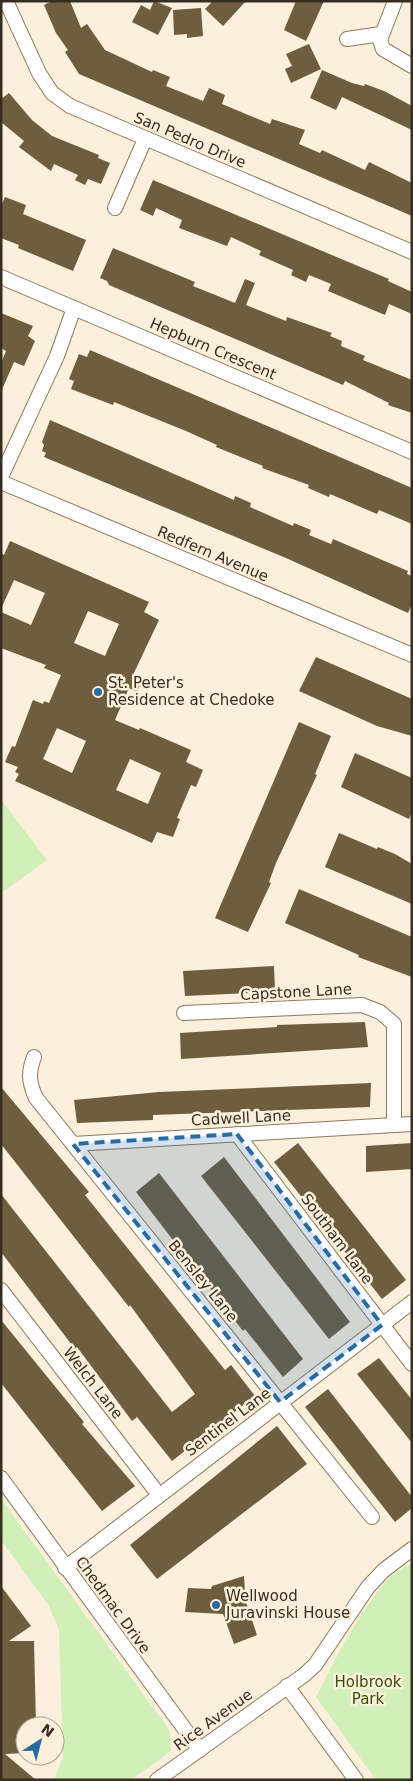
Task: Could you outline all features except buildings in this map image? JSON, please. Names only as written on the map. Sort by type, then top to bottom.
[{"type":"street","name":"San Pedro Drive","points":[[6,1],[39,73],[52,93],[70,106],[412,252]]},
{"type":"street","points":[[395,1],[380,40],[383,49],[412,66]]},
{"type":"street","points":[[347,39],[381,34]]},
{"type":"street","points":[[115,208],[145,139]]},
{"type":"street","name":"Hepburn Crescent","points":[[1,277],[412,452]]},
{"type":"street","points":[[1,477],[57,356],[74,308]]},
{"type":"street","name":"Redfern Avenue","points":[[1,482],[412,655]]},
{"type":"street","name":"Capstone Lane","points":[[184,1014],[362,1005],[380,1012],[394,1024],[394,1125]]},
{"type":"street","name":"Bensley Lane","points":[[34,1057],[30,1068],[29,1084],[32,1091],[372,1517]]},
{"type":"street","name":"Cadwell Lane","points":[[73,1144],[412,1124]]},
{"type":"street","name":"Southam Lane","points":[[237,1134],[412,1364]]},
{"type":"street","name":"Welch Lane","points":[[1,1290],[159,1495]]},
{"type":"street","name":"Sentinel Lane","points":[[65,1568],[412,1302]]},
{"type":"street","name":"Chedmac Drive","points":[[1,1478],[200,1750]]},
{"type":"street","name":"Rice Avenue","points":[[158,1780],[315,1665],[368,1587],[384,1570],[412,1550]]},
{"type":"street","points":[[288,1686],[356,1780]]},
{"type":"highlighted area","points":[[237,1134],[382,1325],[280,1402],[73,1144]]},
{"type":"green space","points":[[1,800],[47,860],[1,893]]},
{"type":"green space","points":[[1,1499],[170,1731],[171,1751],[131,1780],[54,1780],[59,1766],[65,1766],[65,1716],[62,1716],[59,1630],[49,1606],[1,1540]]},
{"type":"green space","name":"Holbrook Park","points":[[412,1563],[412,1780],[376,1780],[316,1697],[349,1635],[378,1591],[389,1578]]},
{"type":"place","name":"St. Peter's Residence at Chedoke","points":[[98,692]]},
{"type":"place","name":"Wellwood Juravinski House","points":[[216,1605]]}]
